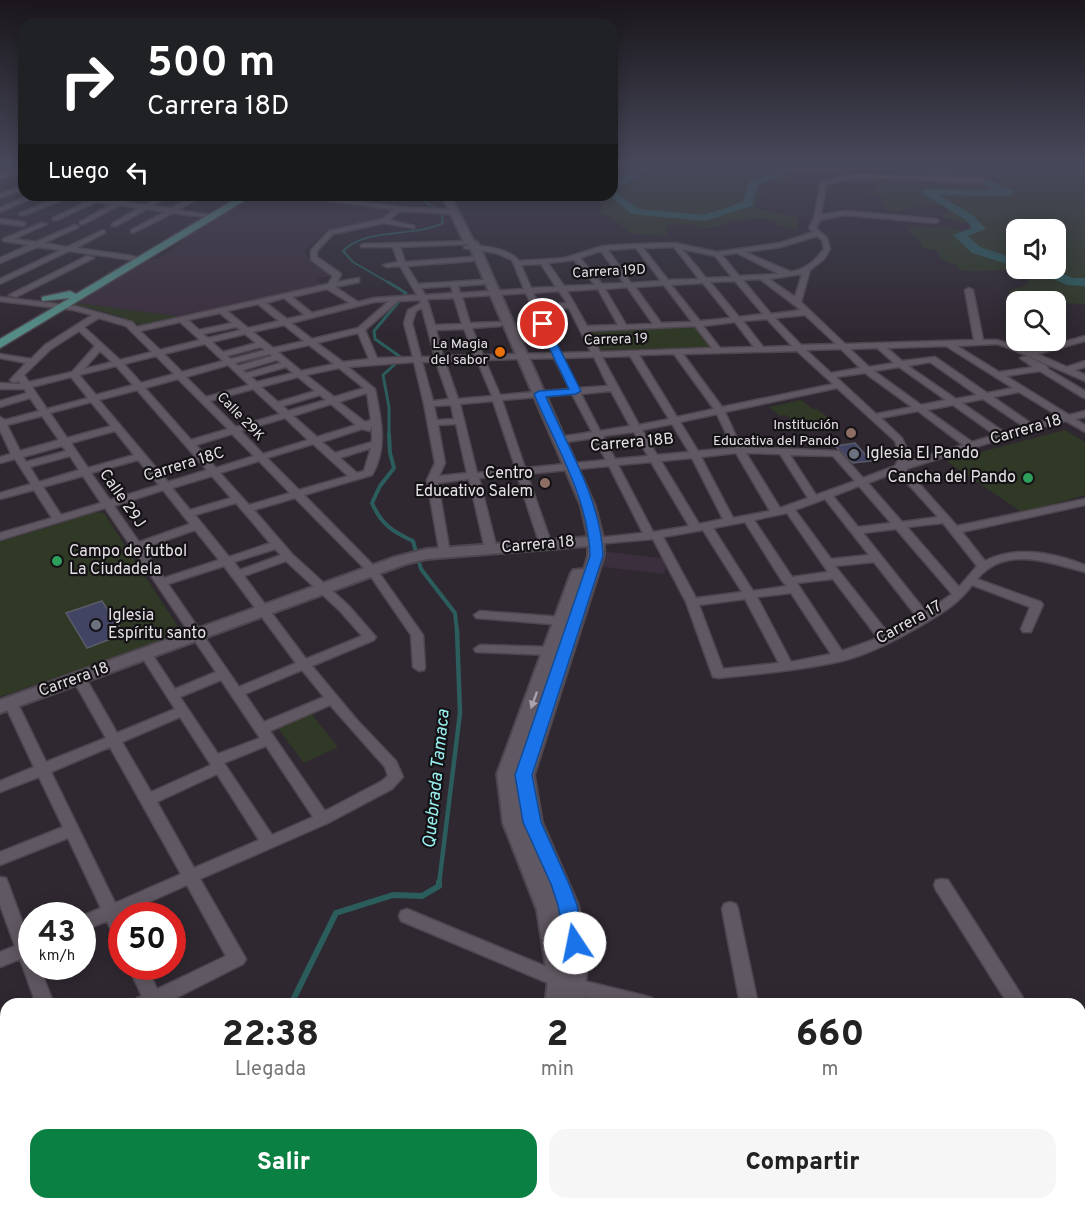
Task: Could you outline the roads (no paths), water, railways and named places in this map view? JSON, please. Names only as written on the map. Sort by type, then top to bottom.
[{"type":"main road","points":[[1,350],[61,302],[194,221]]},
{"type":"main road","points":[[0,337],[35,308],[61,302],[197,221]]},
{"type":"main road","points":[[455,221],[470,248],[566,465]]},
{"type":"main road","points":[[488,289],[500,324],[518,357]]},
{"type":"main road","points":[[535,395],[560,440],[578,506],[596,556],[524,775],[532,822],[567,905],[575,943],[569,990]]},
{"type":"main road","points":[[569,990],[548,910],[513,823],[507,774],[591,541]]},
{"type":"main road","name":"Carrera 18","points":[[5,705],[371,569],[401,560],[427,554],[591,541]]},
{"type":"street","points":[[1,238],[23,224],[3,221]]},
{"type":"street","points":[[0,261],[85,221]]},
{"type":"street","points":[[114,225],[120,221]]},
{"type":"street","points":[[133,231],[151,221]]},
{"type":"street","points":[[330,286],[337,274],[314,258],[313,251],[332,231],[378,221]]},
{"type":"street","points":[[389,221],[412,227]]},
{"type":"street","points":[[796,302],[807,271],[822,259],[827,249],[825,239],[812,228],[815,221]]},
{"type":"street","points":[[1,238],[44,224]]},
{"type":"street","points":[[0,282],[103,232]]},
{"type":"street","points":[[363,246],[396,244],[430,238],[470,248],[498,250],[514,259],[544,262],[576,258],[589,251],[603,248],[638,246],[675,245],[717,254],[738,252],[781,245],[818,233]]},
{"type":"street","points":[[1,238],[129,260]]},
{"type":"street","points":[[1,238],[26,249],[90,258],[129,260]]},
{"type":"street","points":[[430,238],[436,261]]},
{"type":"street","points":[[396,244],[402,263],[418,286],[424,301],[475,475],[491,549]]},
{"type":"street","points":[[675,245],[759,345],[759,350]]},
{"type":"street","points":[[638,246],[718,351]]},
{"type":"street","points":[[387,265],[436,261],[470,248]]},
{"type":"street","points":[[603,248],[631,284],[658,325]]},
{"type":"street","points":[[738,252],[786,275]]},
{"type":"street","points":[[717,254],[799,348],[899,440],[904,448],[905,456],[899,468],[946,519],[984,566]]},
{"type":"street","points":[[0,306],[11,298],[90,258]]},
{"type":"street","points":[[576,258],[600,286],[623,326]]},
{"type":"street","points":[[514,259],[558,356],[598,434],[692,602],[750,596],[836,575]]},
{"type":"street","points":[[544,262],[572,305],[615,388],[656,458],[750,596],[787,668]]},
{"type":"street","name":"Carrera 19D","points":[[0,404],[25,386],[355,304],[412,299],[424,301],[488,289],[528,291],[762,277],[807,271]]},
{"type":"street","points":[[762,277],[808,312],[867,370],[970,446]]},
{"type":"street","points":[[134,330],[356,280]]},
{"type":"street","points":[[418,286],[454,284],[488,289]]},
{"type":"street","points":[[454,284],[467,326],[497,398],[546,545]]},
{"type":"street","points":[[330,286],[363,310]]},
{"type":"street","points":[[969,290],[979,343]]},
{"type":"street","points":[[0,294],[35,308]]},
{"type":"street","points":[[286,296],[311,316]]},
{"type":"street","points":[[0,299],[11,298]]},
{"type":"street","name":"Calle 29K","points":[[11,298],[61,302],[122,321],[134,330],[371,569],[417,635],[420,667]]},
{"type":"street","points":[[236,369],[271,351],[334,334],[361,330],[397,300]]},
{"type":"street","name":"Carrera 19D","points":[[408,323],[412,310],[424,301]]},
{"type":"street","points":[[247,509],[368,473],[372,466],[377,440],[371,388],[260,302]]},
{"type":"street","points":[[536,308],[572,305]]},
{"type":"street","points":[[222,311],[332,400],[377,440]]},
{"type":"street","points":[[585,329],[698,324],[808,312]]},
{"type":"street","points":[[2,389],[25,386],[34,362],[48,347],[98,315]]},
{"type":"street","points":[[183,320],[355,477]]},
{"type":"street","points":[[195,331],[235,322]]},
{"type":"street","points":[[444,553],[432,480],[440,463],[429,404],[412,360],[408,323],[467,326],[500,324]]},
{"type":"street","points":[[78,327],[119,364],[288,556],[370,637],[236,693]]},
{"type":"street","points":[[361,330],[374,361]]},
{"type":"street","points":[[1030,354],[1085,338]]},
{"type":"street","points":[[218,352],[259,341]]},
{"type":"street","points":[[997,342],[1085,378]]},
{"type":"street","points":[[997,342],[1085,395]]},
{"type":"street","name":"Carrera 19","points":[[205,400],[298,373],[340,364],[374,361],[997,342]]},
{"type":"street","points":[[947,344],[1085,429]]},
{"type":"street","points":[[100,346],[74,375],[166,486],[195,526],[226,561],[304,665],[391,765],[396,777],[387,785],[323,819],[132,902]]},
{"type":"street","points":[[880,346],[900,364],[1002,435]]},
{"type":"street","points":[[1,350],[34,362]]},
{"type":"street","points":[[677,352],[720,411],[738,448],[783,511],[828,563],[886,639]]},
{"type":"street","points":[[633,353],[695,454],[730,522]]},
{"type":"street","points":[[236,369],[279,357]]},
{"type":"street","points":[[829,376],[932,359],[1030,427]]},
{"type":"street","points":[[58,519],[17,455],[1,422],[43,413],[180,375],[287,364]]},
{"type":"street","points":[[1067,370],[1085,364]]},
{"type":"street","points":[[998,375],[1057,366]]},
{"type":"street","points":[[560,440],[638,428],[839,385]]},
{"type":"street","name":"Calle 29J","points":[[25,386],[323,819]]},
{"type":"street","points":[[189,444],[371,388]]},
{"type":"street","points":[[429,404],[615,388]]},
{"type":"street","points":[[874,417],[1021,389]]},
{"type":"street","points":[[276,405],[321,392]]},
{"type":"street","name":"Carrera 18","points":[[591,541],[654,535],[783,511],[899,468],[1002,435],[1085,414]]},
{"type":"street","points":[[432,423],[460,421]]},
{"type":"street","name":"Carrera 18C","points":[[0,537],[376,422]]},
{"type":"street","points":[[0,460],[118,427]]},
{"type":"street","points":[[332,457],[377,440]]},
{"type":"street","name":"Carrera 18B","points":[[432,480],[738,448],[836,453],[861,481]]},
{"type":"street","points":[[783,451],[814,500]]},
{"type":"street","points":[[25,465],[70,453]]},
{"type":"street","points":[[0,496],[141,456]]},
{"type":"street","points":[[861,481],[959,594]]},
{"type":"street","points":[[827,495],[924,618]]},
{"type":"street","points":[[188,514],[237,499]]},
{"type":"street","points":[[955,530],[1085,502]]},
{"type":"street","points":[[748,519],[840,657]]},
{"type":"street","points":[[854,531],[946,519]]},
{"type":"street","points":[[135,547],[195,526]]},
{"type":"street","points":[[160,583],[278,544]]},
{"type":"street","points":[[237,575],[288,556]]},
{"type":"street","name":"Carrera 17","points":[[692,602],[718,674],[787,668],[840,657],[886,639],[924,618],[959,594],[969,580],[984,566],[1014,556],[1048,558],[1085,569]]},
{"type":"street","points":[[828,563],[875,558]]},
{"type":"street","points":[[969,580],[1037,605],[1027,629]]},
{"type":"street","points":[[480,615],[562,621]]},
{"type":"street","points":[[480,650],[551,651]]},
{"type":"street","points":[[146,654],[268,842]]},
{"type":"street","points":[[172,695],[223,674]]},
{"type":"street","points":[[79,678],[237,959],[158,998]]},
{"type":"street","points":[[148,800],[332,699]]},
{"type":"street","points":[[5,705],[43,769],[108,908]]},
{"type":"street","points":[[0,787],[183,711]]},
{"type":"street","points":[[0,860],[72,830]]},
{"type":"street","points":[[942,885],[1014,998]]},
{"type":"street","points":[[1,890],[18,927]]},
{"type":"street","points":[[730,909],[748,998]]},
{"type":"street","points":[[407,916],[569,990],[613,998]]},
{"type":"street","points":[[0,960],[18,952]]},
{"type":"street","points":[[38,980],[43,998]]},
{"type":"street","points":[[141,980],[148,998]]},
{"type":"waterway","name":"Quebrada Tamaca","points":[[391,284],[353,262],[343,251],[364,239],[431,228],[443,221]]},
{"type":"waterway","points":[[973,221],[980,229],[959,235],[976,250],[1006,260]]},
{"type":"waterway","points":[[1064,279],[1072,282],[1085,282]]},
{"type":"waterway","name":"Quebrada Tamaca","points":[[388,282],[406,293],[374,331],[375,339],[402,358],[383,375],[389,407],[389,434]]},
{"type":"waterway","name":"Quebrada Tamaca","points":[[389,434],[394,468],[380,486],[372,503],[379,517],[388,526],[413,541],[421,569],[455,613],[457,631]]},
{"type":"waterway","name":"Quebrada Tamaca","points":[[439,884],[460,713],[457,630]]},
{"type":"waterway","name":"Quebrada Tamaca","points":[[294,998],[336,913],[393,895],[422,896],[439,884]]},
{"type":"place","name":"La Magia del sabor","points":[[500,352]]},
{"type":"place","name":"Institución Educativa del Pando","points":[[851,433]]},
{"type":"place","name":"Iglesia El Pando","points":[[854,454]]},
{"type":"place","name":"Cancha del Pando","points":[[1028,478]]},
{"type":"place","name":"Centro Educativo Salem","points":[[545,483]]},
{"type":"place","name":"Campo de futbol La Ciudadela","points":[[57,561]]},
{"type":"place","name":"Iglesia Espíritu santo","points":[[96,625]]}]
